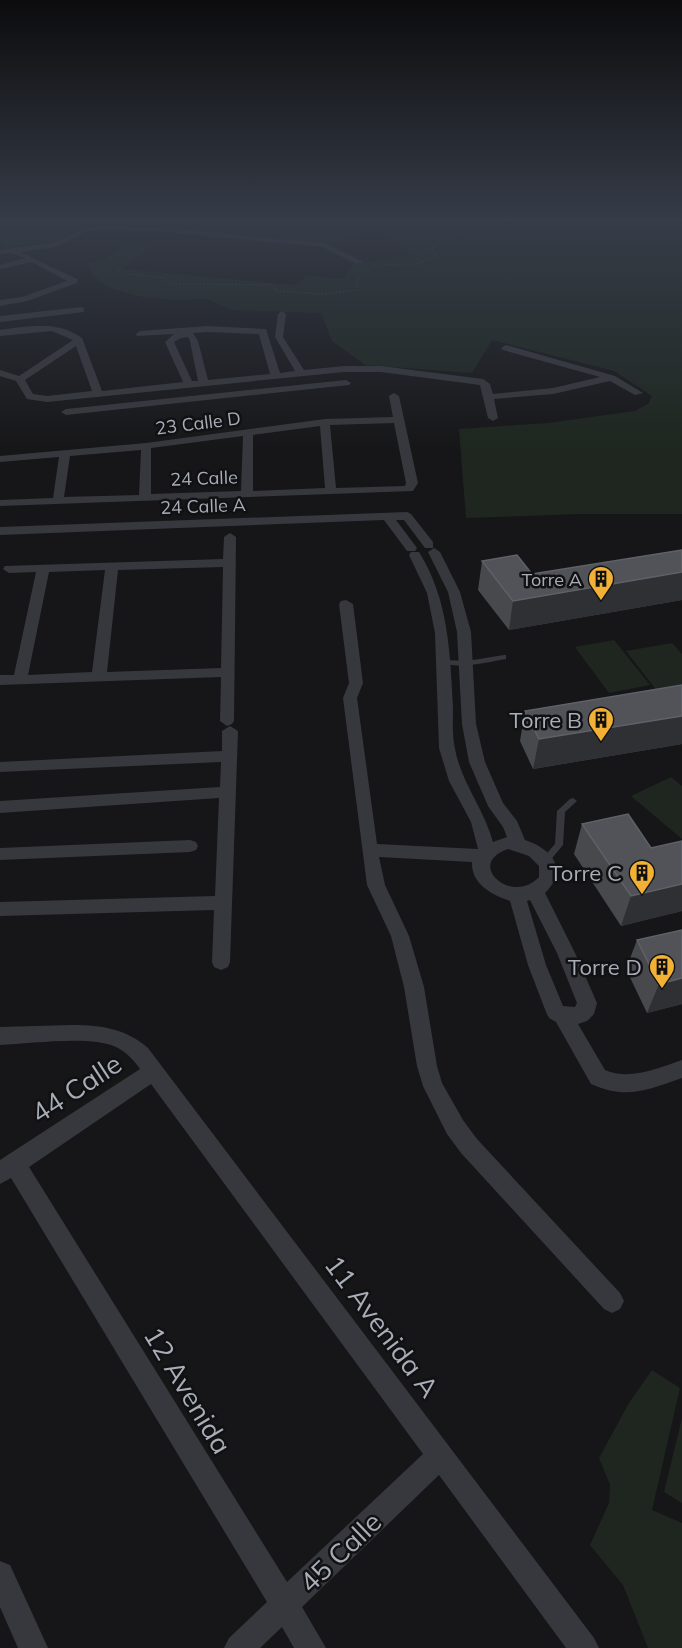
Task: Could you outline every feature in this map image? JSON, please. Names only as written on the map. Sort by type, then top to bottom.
[{"type":"street","points":[[5,296],[15,301]]},
{"type":"street","points":[[0,303],[33,296]]},
{"type":"street","points":[[0,319],[81,310]]},
{"type":"street","points":[[282,314],[279,337],[302,374]]},
{"type":"street","points":[[140,334],[207,329],[263,331],[276,377]]},
{"type":"street","points":[[0,333],[58,330],[74,335],[79,340],[98,394]]},
{"type":"street","points":[[0,339],[13,331]]},
{"type":"street","points":[[189,386],[169,342],[183,334],[190,335],[194,341],[204,384]]},
{"type":"street","points":[[20,379],[79,340]]},
{"type":"street","points":[[506,348],[612,378],[638,393]]},
{"type":"street","points":[[359,369],[368,381]]},
{"type":"street","points":[[20,379],[26,393],[37,399],[359,369],[476,380],[487,386],[493,418]]},
{"type":"street","points":[[0,373],[20,379]]},
{"type":"street","points":[[489,397],[553,391],[612,378]]},
{"type":"street","points":[[66,412],[346,383]]},
{"type":"street","points":[[152,389],[155,403]]},
{"type":"street","points":[[394,396],[399,420]]},
{"type":"street","name":"23 Calle D","points":[[0,459],[146,446],[326,422],[399,420]]},
{"type":"street","name":"24 Calle","points":[[0,503],[409,489],[412,483],[399,420]]},
{"type":"street","points":[[326,422],[331,492]]},
{"type":"street","points":[[247,495],[248,434]]},
{"type":"street","points":[[145,498],[146,446]]},
{"type":"street","points":[[58,501],[64,453]]},
{"type":"street","name":"24 Calle A","points":[[0,531],[407,516],[431,548],[454,592]]},
{"type":"street","points":[[371,855],[458,864],[483,859],[500,844],[517,843],[534,850],[546,861],[548,875],[546,881],[526,893],[492,887],[483,859],[479,822],[457,781],[447,748],[442,633],[433,594],[413,551],[388,517]]},
{"type":"street","points":[[221,962],[229,756],[227,672],[230,537]]},
{"type":"street","points":[[9,569],[112,568],[229,563]]},
{"type":"street","points":[[99,677],[112,568]]},
{"type":"street","points":[[20,680],[43,569]]},
{"type":"street","points":[[433,594],[454,592],[464,632],[469,724],[477,762],[500,813],[512,825],[517,843]]},
{"type":"street","points":[[346,604],[356,683],[350,698],[376,885],[400,936],[414,987],[427,1066],[442,1106],[469,1146],[612,1301]]},
{"type":"street","points":[[0,680],[227,672]]},
{"type":"street","points":[[0,767],[229,756]]},
{"type":"street","points":[[0,807],[228,792]]},
{"type":"street","points":[[0,854],[190,846]]},
{"type":"street","points":[[526,893],[537,965],[556,1012],[563,1016],[598,1077],[607,1082],[635,1084],[682,1069]]},
{"type":"street","points":[[526,893],[566,953],[587,1003],[587,1008],[580,1015],[563,1016]]},
{"type":"street","points":[[0,909],[224,903]]},
{"type":"street","name":"11 Avenida A","points":[[0,1036],[95,1034],[114,1037],[128,1043],[154,1071],[584,1648]]},
{"type":"street","name":"44 Calle","points":[[7,1168],[154,1071]]},
{"type":"street","name":"12 Avenida","points":[[7,1168],[310,1648]]},
{"type":"street","name":"45 Calle","points":[[239,1648],[441,1455]]},
{"type":"street","points":[[0,1575],[33,1648]]},
{"type":"lane","points":[[444,662],[467,663],[504,657]]},
{"type":"lane","points":[[546,861],[559,845],[561,811],[573,801]]},
{"type":"shaded area","points":[[139,296],[682,296],[682,514],[581,514],[466,518],[459,429],[548,423],[635,411],[649,403],[652,396],[614,371],[492,340],[472,373],[365,365],[332,341],[321,313],[231,310],[207,299],[176,300]]},
{"type":"shaded area","points":[[614,640],[650,685],[609,693],[575,647]]},
{"type":"shaded area","points":[[672,643],[682,654],[682,692],[661,696],[626,651]]},
{"type":"shaded area","points":[[671,777],[682,786],[682,839],[631,796]]},
{"type":"shaded area","points":[[652,1370],[680,1388],[652,1510],[682,1523],[682,1648],[648,1648],[623,1585],[590,1545],[609,1503],[610,1485],[599,1458],[629,1403]]},
{"type":"shaded area","points":[[682,1418],[682,1503],[664,1492]]},
{"type":"building","points":[[682,550],[682,572],[513,601],[482,561],[517,555],[532,574]]},
{"type":"building","points":[[682,685],[682,716],[539,739],[525,711]]},
{"type":"building","points":[[628,814],[651,848],[682,841],[682,884],[631,896],[582,824]]},
{"type":"building","points":[[682,930],[682,978],[659,984],[637,940]]},
{"type":"place","name":"Torre A","points":[[601,602]]},
{"type":"place","name":"Torre B","points":[[601,743]]},
{"type":"place","name":"Torre C","points":[[642,896]]},
{"type":"place","name":"Torre D","points":[[662,990]]}]
